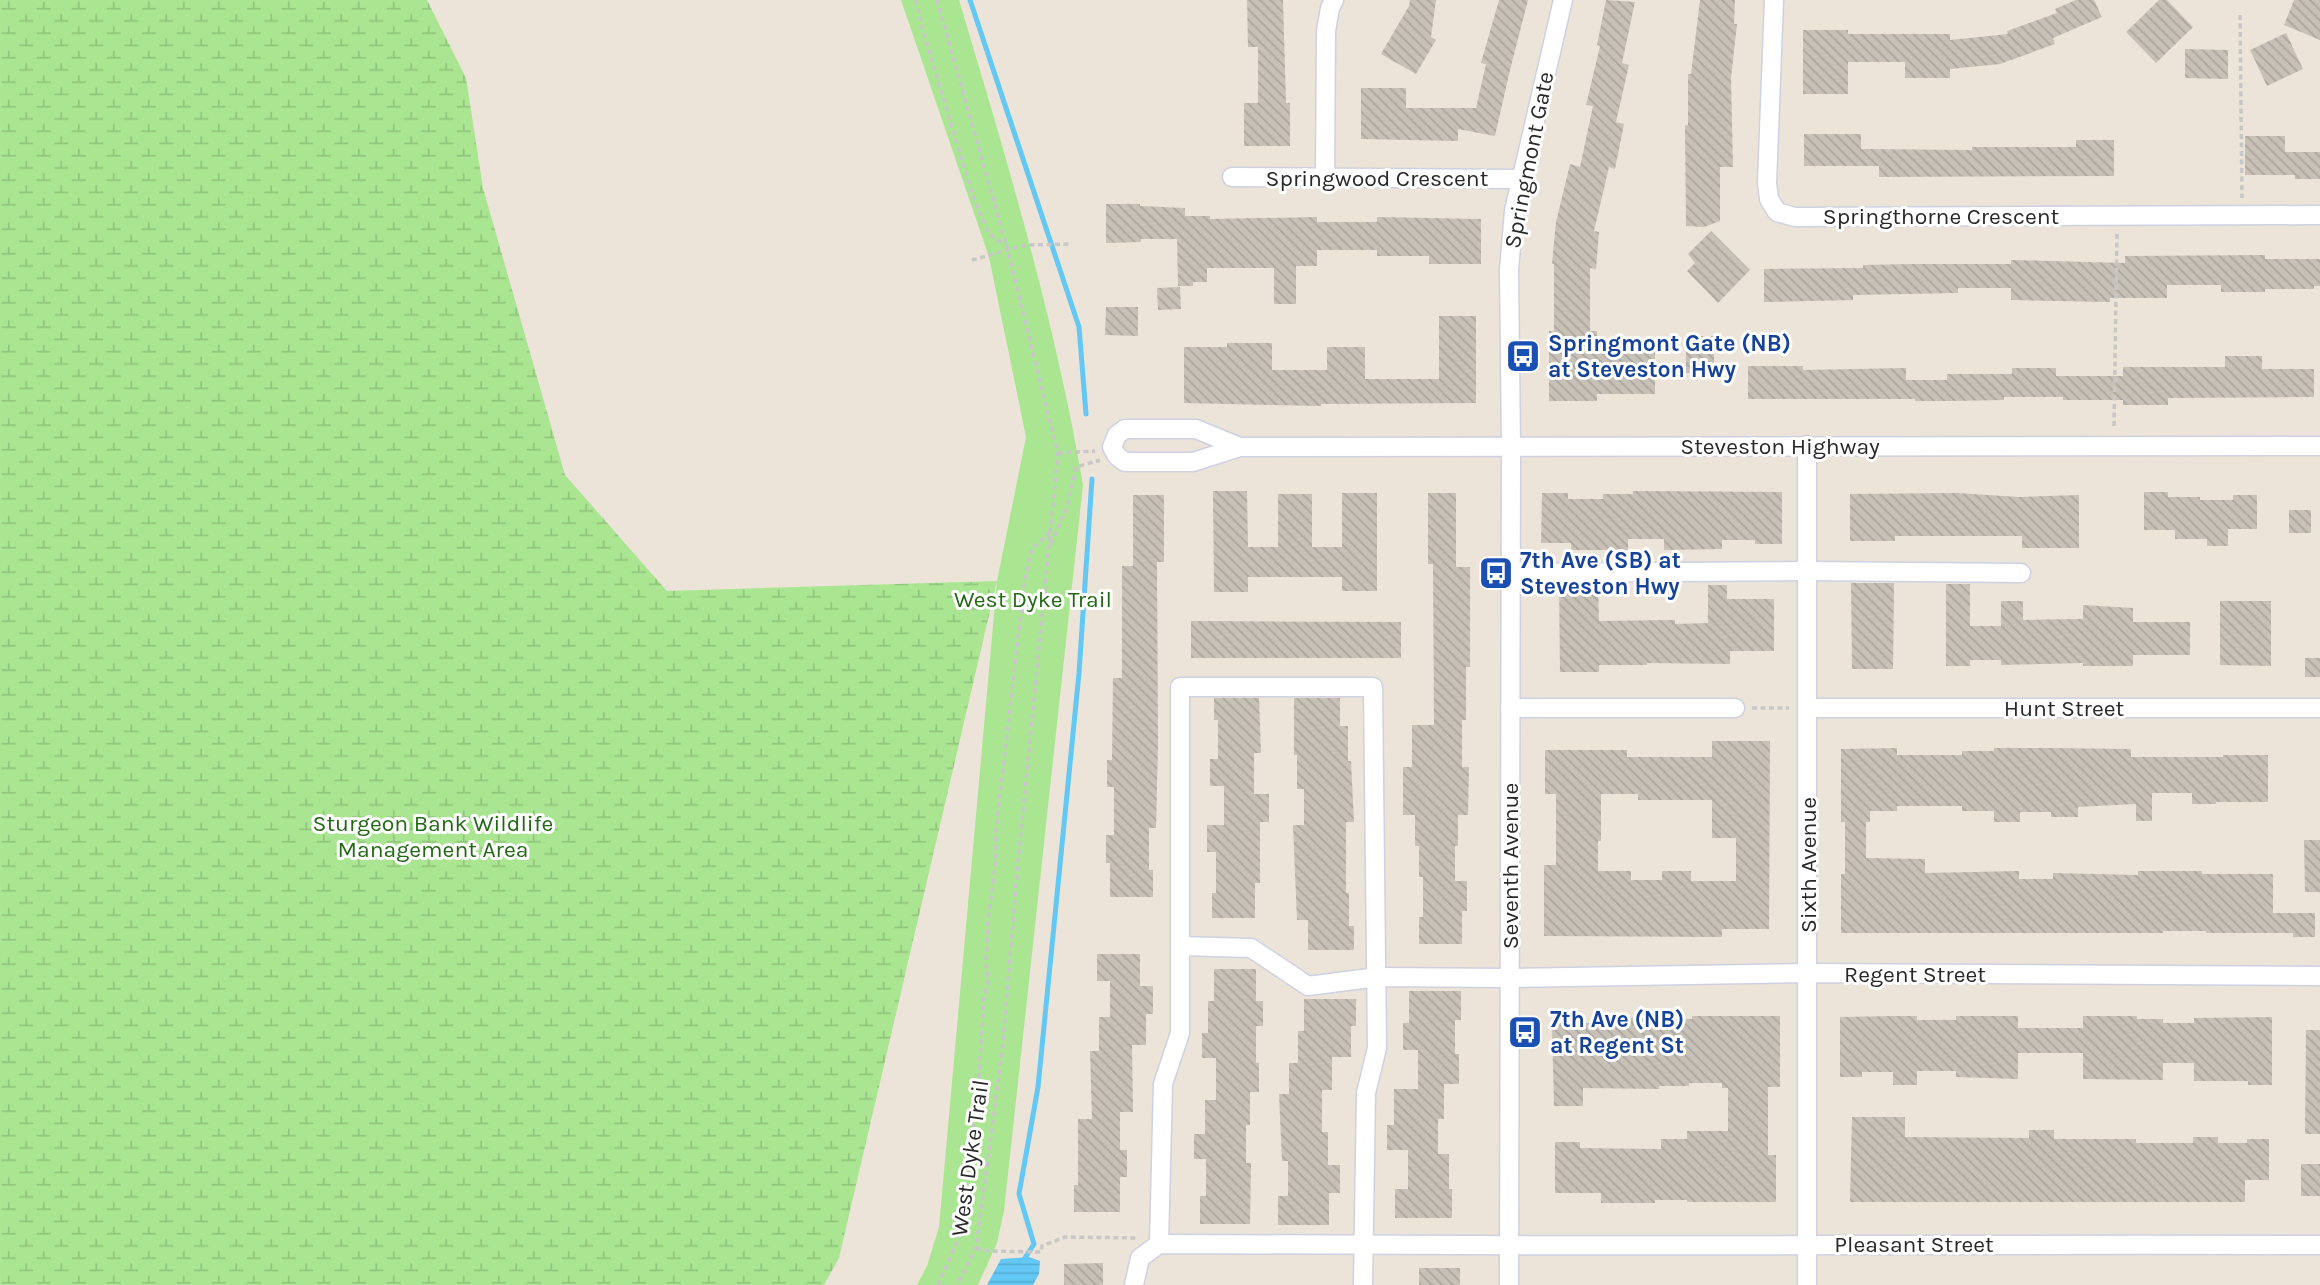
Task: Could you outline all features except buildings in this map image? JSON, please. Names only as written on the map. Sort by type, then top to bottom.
[{"type":"street","points":[[1325,177],[1326,31],[1334,0]]},
{"type":"street","name":"Springmont Gate","points":[[1511,447],[1509,270],[1514,211],[1563,0]]},
{"type":"street","name":"Springthorne Crescent","points":[[1774,0],[1767,183],[1769,199],[1777,212],[1795,216],[2320,215]]},
{"type":"street","name":"Springwood Crescent","points":[[1232,177],[1522,179]]},
{"type":"street","name":"Steveston Highway","points":[[1240,447],[1196,429],[1125,429],[1116,435],[1112,447],[1116,456],[1125,462],[1193,462],[1240,447],[2320,446]]},
{"type":"street","name":"Sixth Avenue","points":[[1807,445],[1807,1285]]},
{"type":"street","name":"Seventh Avenue","points":[[1509,1285],[1511,447]]},
{"type":"street","points":[[1511,573],[2021,573]]},
{"type":"street","points":[[1134,1285],[1140,1258],[1159,1241],[1163,1084],[1180,1033],[1180,687],[1373,687],[1377,1048],[1366,1093],[1363,1285]]},
{"type":"street","points":[[1510,708],[1735,708]]},
{"type":"street","name":"Hunt Street","points":[[1809,708],[2320,708]]},
{"type":"street","name":"Regent Street","points":[[1180,946],[1251,948],[1307,986],[1377,977],[1807,974],[2320,976]]},
{"type":"street","name":"Pleasant Street","points":[[1159,1241],[1508,1247],[1808,1243],[2320,1245]]},
{"type":"path","points":[[916,0],[973,196],[988,232],[1006,244]]},
{"type":"path","name":"West Dyke Trail","points":[[937,0],[1006,244],[1058,453],[1002,1053],[976,1248],[957,1285]]},
{"type":"path","points":[[2240,15],[2242,216]]},
{"type":"path","points":[[2114,426],[2117,228]]},
{"type":"path","points":[[972,260],[1026,246],[1072,244]]},
{"type":"path","points":[[1058,453],[1097,450]]},
{"type":"path","points":[[1050,546],[1067,508],[1076,467],[1100,460]]},
{"type":"path","points":[[938,1285],[957,1242],[968,1175],[979,1076],[984,996],[988,982],[988,920],[995,868],[996,831],[1024,578],[1032,548],[1051,531]]},
{"type":"path","points":[[1735,708],[1809,708]]},
{"type":"path","points":[[976,1248],[1041,1252],[1042,1246],[1065,1237],[1159,1241]]},
{"type":"green space","name":"Sturgeon Bank Wildlife Management Area","points":[[0,0],[427,0],[466,78],[483,188],[565,475],[667,591],[997,581],[839,1258],[824,1285],[0,1285]]},
{"type":"green space","name":"West Dyke Trail","points":[[901,0],[959,0],[1044,301],[1083,485],[1004,1211],[997,1243],[978,1285],[917,1285],[927,1266],[939,1227],[997,581],[1026,437],[989,257]]},
{"type":"water","points":[[1029,1257],[1040,1261],[1039,1274],[1033,1285],[987,1285],[1001,1259]]},
{"type":"waterway","points":[[970,0],[1079,327],[1086,414]]},
{"type":"waterway","points":[[1023,1261],[1034,1244],[1019,1194],[1038,1087],[1079,673],[1092,479]]},
{"type":"place","name":"Springmont Gate (NB) at Steveston Hwy","points":[[1523,356]]},
{"type":"place","name":"7th Ave (SB) at Steveston Hwy","points":[[1496,573]]},
{"type":"place","name":"7th Ave (NB) at Regent St","points":[[1525,1032]]}]
